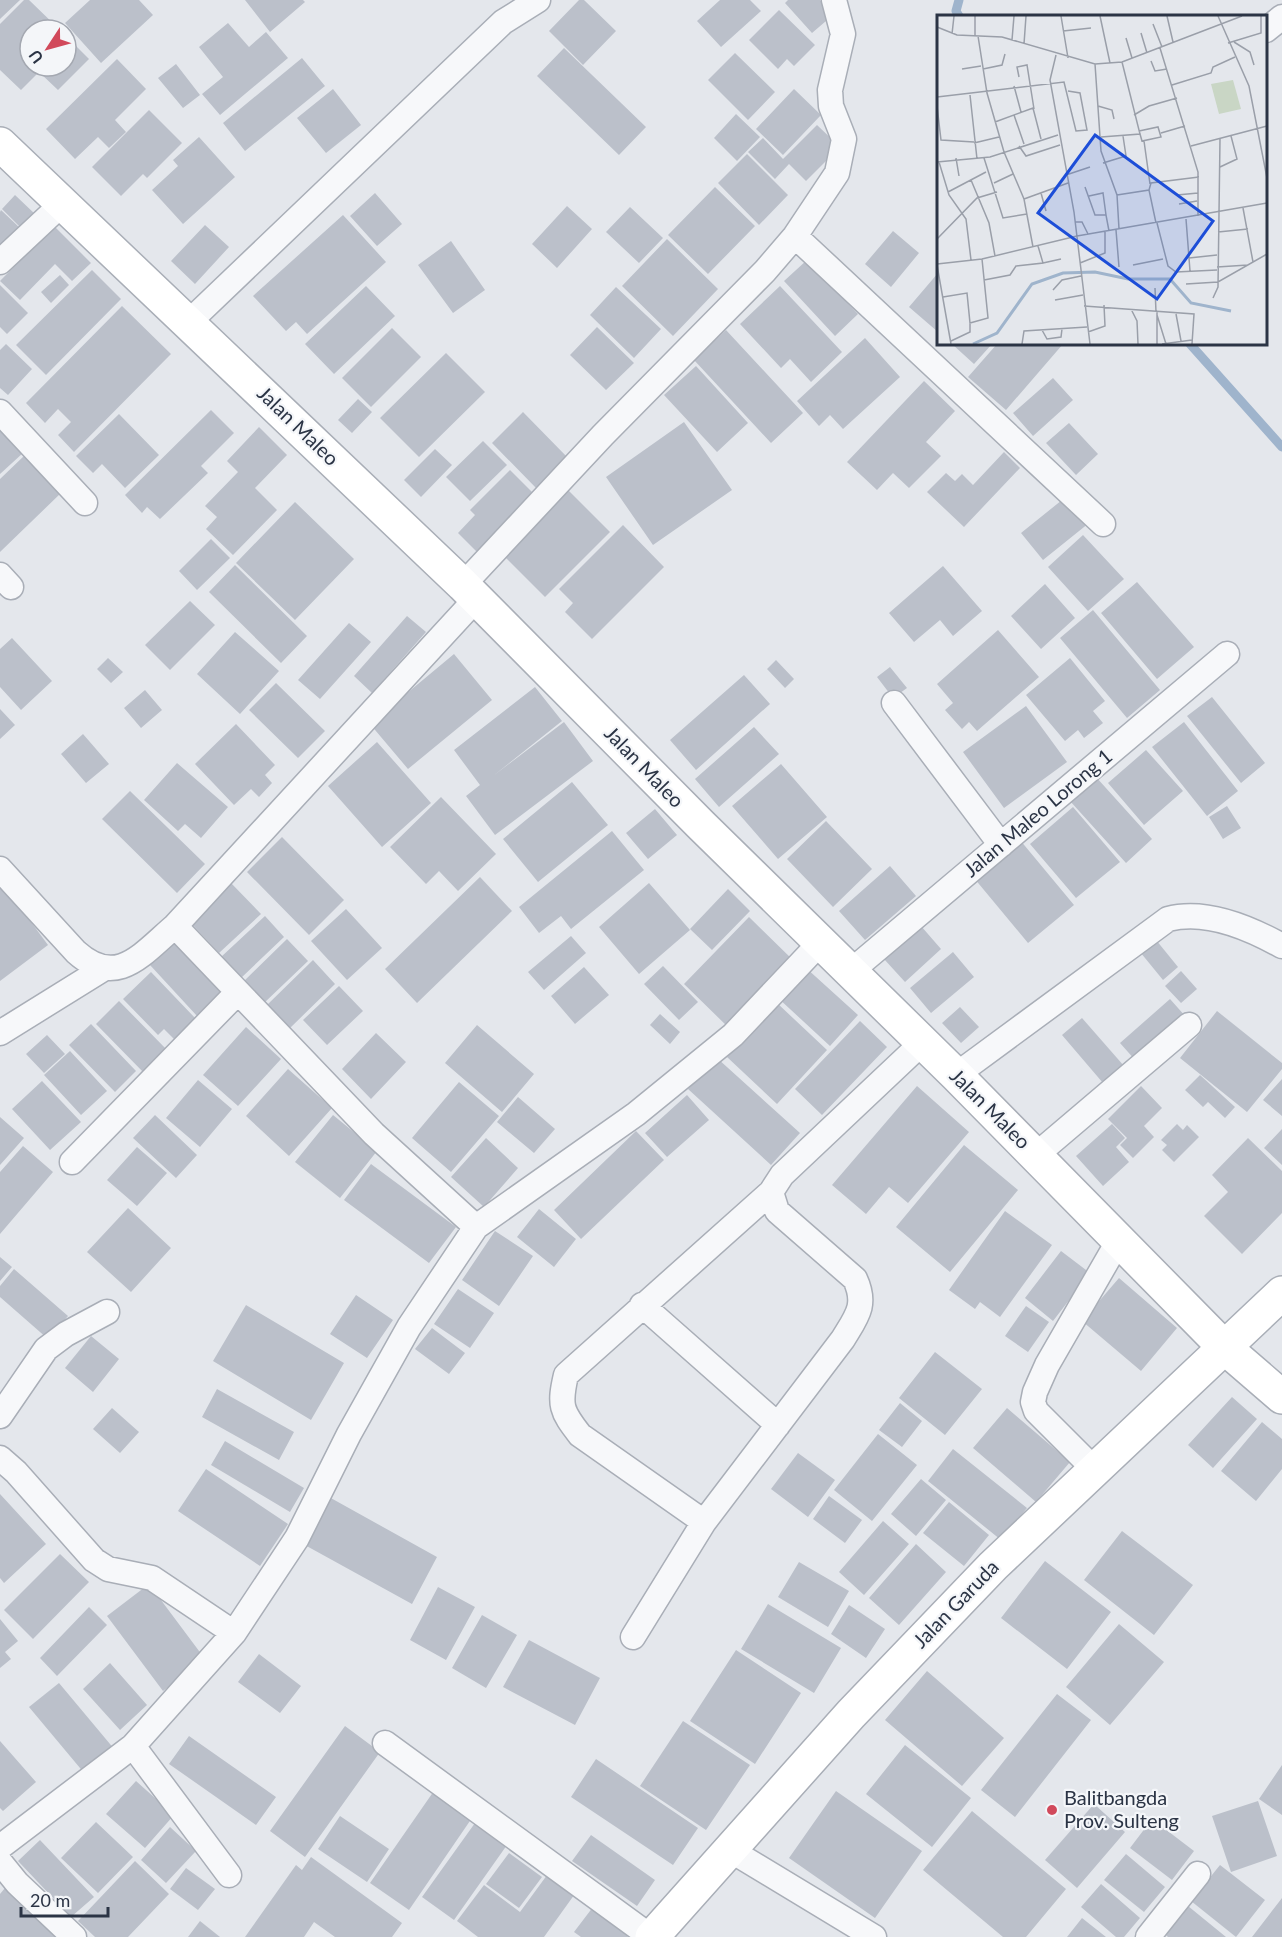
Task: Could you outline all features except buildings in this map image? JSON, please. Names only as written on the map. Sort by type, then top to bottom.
[{"type":"street","points":[[189,322],[503,22],[538,0]]},
{"type":"street","points":[[0,1033],[103,969],[121,967],[131,962],[175,926],[470,592],[603,435],[765,271],[795,236],[837,173],[842,156],[844,139],[831,106],[832,75],[840,56],[843,34],[834,0]]},
{"type":"street","points":[[1267,29],[1282,17]]},
{"type":"street","name":"Jalan Maleo","points":[[0,144],[470,592],[820,943],[1036,1155],[1224,1347],[1282,1397]]},
{"type":"street","points":[[0,262],[63,203]]},
{"type":"street","points":[[795,236],[1103,524]]},
{"type":"street","points":[[0,412],[85,503]]},
{"type":"street","name":"Jalan Maleo Lorong 1","points":[[850,972],[1227,654]]},
{"type":"street","points":[[894,703],[1001,845]]},
{"type":"street","points":[[0,869],[76,952],[89,964],[103,969]]},
{"type":"street","points":[[956,1075],[1168,919],[1190,915],[1236,926],[1282,946]]},
{"type":"street","points":[[175,926],[374,1134],[476,1227]]},
{"type":"street","points":[[0,1847],[133,1746],[234,1633],[297,1538],[349,1434],[409,1327],[476,1227],[636,1114],[733,1035],[820,943]]},
{"type":"street","points":[[72,1162],[238,992]]},
{"type":"street","points":[[1036,1155],[1189,1025]]},
{"type":"street","points":[[704,1522],[580,1435],[568,1420],[560,1400],[566,1375],[771,1192],[782,1175],[923,1042]]},
{"type":"street","points":[[633,1637],[704,1522],[843,1339],[860,1311],[861,1293],[855,1279],[777,1210],[771,1192]]},
{"type":"street","points":[[1095,1470],[1036,1412],[1033,1402],[1047,1365],[1119,1240]]},
{"type":"street","name":"Jalan Garuda","points":[[652,1937],[851,1714],[993,1566],[1282,1293]]},
{"type":"street","points":[[642,1305],[778,1425]]},
{"type":"street","points":[[0,1416],[46,1349],[66,1334],[107,1312]]},
{"type":"street","points":[[0,1458],[16,1472],[94,1560],[108,1569],[152,1578],[234,1633]]},
{"type":"street","points":[[385,1743],[652,1937]]},
{"type":"street","points":[[133,1746],[229,1875]]},
{"type":"street","points":[[730,1850],[874,1937]]},
{"type":"street","points":[[0,1862],[17,1883],[74,1937]]},
{"type":"street","points":[[1148,1937],[1198,1874]]},
{"type":"waterway","points":[[958,15],[956,11],[959,0]]},
{"type":"waterway","points":[[1191,345],[1282,447]]},
{"type":"place","name":"Balitbangda Prov. Sulteng","points":[[1052,1810]]}]
